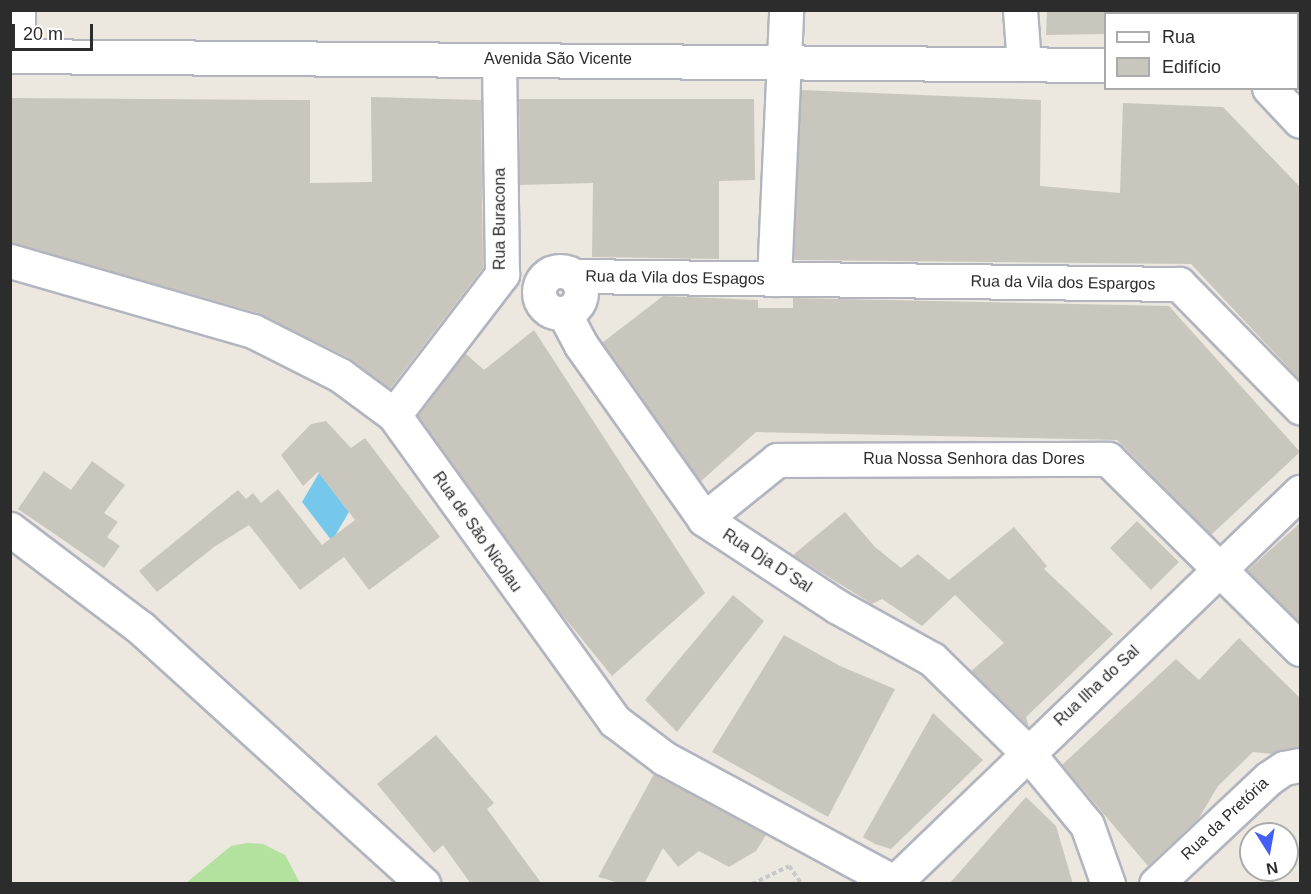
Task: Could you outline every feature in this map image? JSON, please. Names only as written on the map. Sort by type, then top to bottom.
[{"type":"street","points":[[14,56],[18,10]]},
{"type":"street","points":[[774,279],[786,62],[786,10]]},
{"type":"street","points":[[1020,10],[1024,64]]},
{"type":"street","name":"Avenida São Vicente","points":[[14,56],[1104,64]]},
{"type":"street","name":"Rua Buracona","points":[[394,415],[502,274],[499,60]]},
{"type":"street","points":[[1271,90],[1300,121]]},
{"type":"street","name":"Rua de São Nicolau","points":[[10,261],[253,331],[340,375],[394,415],[615,721],[664,758],[896,882]]},
{"type":"street","points":[[502,274],[540,282],[556,271],[575,276],[581,288],[579,301],[564,313],[544,308],[538,296],[540,282]]},
{"type":"street","name":"Rua da Vila dos Espagos","points":[[575,276],[774,279]]},
{"type":"street","name":"Rua da Vila dos Espargos","points":[[774,279],[1179,284],[1300,407]]},
{"type":"street","name":"Rua Dja D´Sal","points":[[564,313],[581,345],[704,519],[838,607],[932,659],[1027,752],[1087,825],[1108,884]]},
{"type":"street","name":"Rua Nossa Senhora das Dores","points":[[704,519],[777,460],[1108,459],[1221,568],[1300,649]]},
{"type":"street","name":"Rua Ilha do Sal","points":[[896,882],[1027,752],[1300,492]]},
{"type":"street","points":[[10,529],[141,628],[423,884]]},
{"type":"street","name":"Rua da Pretória","points":[[1156,884],[1269,778],[1284,768],[1300,765]]},
{"type":"path","points":[[752,884],[789,867],[801,883]]},
{"type":"green space","points":[[246,843],[263,844],[285,855],[300,883],[186,883],[231,846]]},
{"type":"water","points":[[319,473],[349,512],[332,541],[302,502]]},
{"type":"building","points":[[1047,10],[1106,10],[1104,12],[1104,34],[1046,35]]},
{"type":"building","points":[[801,90],[1041,100],[1040,186],[1120,193],[1123,103],[1223,107],[1300,187],[1300,380],[1191,264],[794,260]]},
{"type":"building","points":[[371,97],[481,100],[483,268],[390,389],[349,358],[258,313],[10,243],[10,98],[310,100],[310,183],[372,182]]},
{"type":"building","points":[[519,99],[754,99],[755,180],[719,181],[719,259],[592,257],[593,183],[520,185]]},
{"type":"building","points":[[663,296],[758,300],[758,308],[793,308],[793,298],[1169,306],[1300,452],[1211,535],[1117,440],[756,432],[700,482],[602,343]]},
{"type":"building","points":[[534,330],[705,593],[612,676],[551,601],[417,415],[465,353],[484,370]]},
{"type":"building","points":[[326,421],[351,448],[365,438],[440,537],[369,590],[344,557],[300,590],[249,525],[214,547],[157,592],[139,571],[238,490],[246,499],[253,493],[261,503],[278,489],[322,545],[355,520],[318,472],[303,486],[281,455],[311,424]]},
{"type":"building","points":[[92,461],[125,485],[104,513],[118,522],[107,537],[120,546],[104,568],[18,509],[44,471],[71,490]]},
{"type":"building","points":[[845,512],[875,547],[901,568],[918,554],[949,580],[1014,527],[1047,566],[1044,569],[1113,634],[1026,717],[1029,727],[971,671],[1004,643],[955,595],[922,626],[882,599],[872,604],[793,555]]},
{"type":"building","points":[[1137,521],[1179,562],[1151,590],[1110,548]]},
{"type":"building","points":[[1300,523],[1300,623],[1247,571]]},
{"type":"building","points":[[733,595],[764,621],[677,732],[645,700]]},
{"type":"building","points":[[784,635],[840,666],[895,689],[828,817],[712,752]]},
{"type":"building","points":[[1239,638],[1300,698],[1300,747],[1272,754],[1253,752],[1218,786],[1199,818],[1148,866],[1062,765],[1176,659],[1199,680]]},
{"type":"building","points":[[933,713],[983,760],[891,849],[875,844],[863,837]]},
{"type":"building","points":[[436,735],[494,803],[487,809],[542,884],[471,884],[443,845],[434,853],[377,784]]},
{"type":"building","points":[[654,774],[766,835],[756,851],[729,867],[699,851],[678,867],[663,848],[644,884],[623,884],[598,877]]},
{"type":"building","points":[[1026,797],[1056,826],[1073,884],[949,884]]}]
